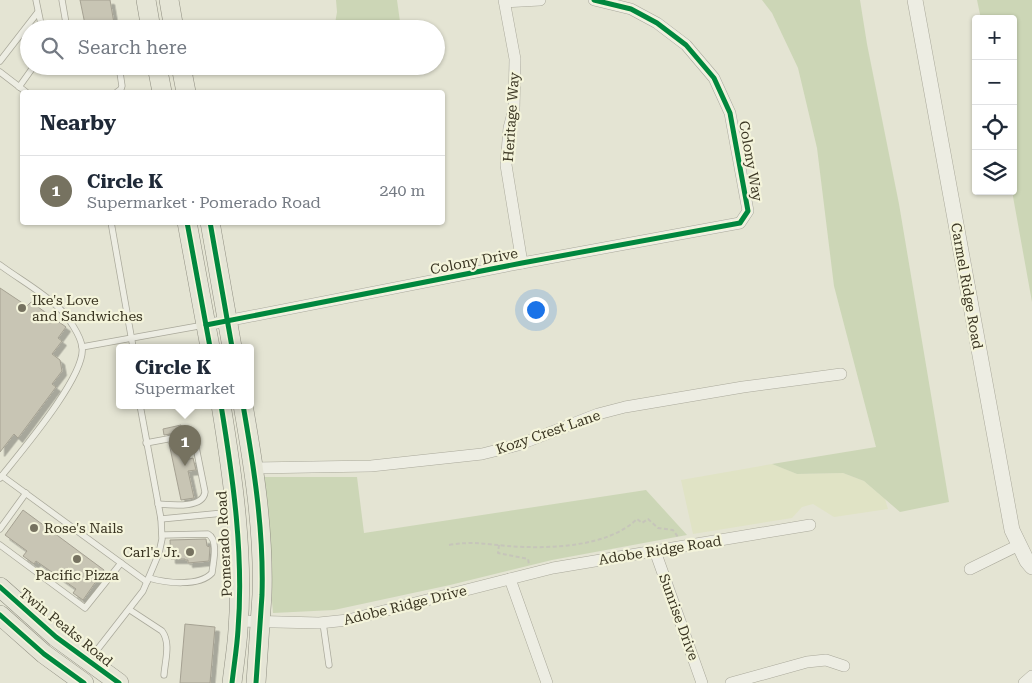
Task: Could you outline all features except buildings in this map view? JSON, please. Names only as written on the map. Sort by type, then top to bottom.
[{"type":"main road","points":[[146,0],[149,20]]},
{"type":"main road","points":[[169,0],[172,20]]},
{"type":"main road","points":[[159,75],[162,90]]},
{"type":"main road","points":[[182,75],[186,90]]},
{"type":"main road","points":[[188,225],[209,344]]},
{"type":"main road","points":[[211,225],[232,344]]},
{"type":"main road","name":"Pomerado Road","points":[[222,409],[231,466],[239,578],[239,621],[232,683]]},
{"type":"main road","points":[[244,409],[253,468],[261,552],[262,594],[256,683]]},
{"type":"main road","name":"Twin Peaks Road","points":[[0,587],[56,637],[119,683]]},
{"type":"main road","points":[[0,615],[44,654],[84,683]]},
{"type":"street","points":[[505,1],[540,0]]},
{"type":"street","name":"Colony Way","points":[[594,0],[631,9],[658,23],[686,45],[714,78],[730,113],[748,210],[744,218]]},
{"type":"street","name":"Carmel Ridge Road","points":[[916,0],[1012,530],[1027,561],[1032,567]]},
{"type":"street","name":"Heritage Way","points":[[505,1],[515,59],[514,109],[508,128],[506,164],[522,263]]},
{"type":"street","name":"Colony Drive","points":[[206,325],[522,263],[740,223],[744,218]]},
{"type":"street","name":"Kozy Crest Lane","points":[[253,468],[371,466],[482,454],[518,445],[598,414],[625,407],[743,387],[841,374]]},
{"type":"street","name":"Adobe Ridge Road","points":[[510,579],[552,568],[810,524]]},
{"type":"street","points":[[970,569],[1020,545]]},
{"type":"street","name":"Sunrise Drive","points":[[655,551],[702,683]]},
{"type":"street","points":[[510,579],[547,683]]},
{"type":"street","name":"Adobe Ridge Drive","points":[[239,621],[323,623],[348,620],[510,579]]},
{"type":"street","points":[[731,683],[807,662],[826,660],[844,666]]},
{"type":"street","points":[[1024,683],[1032,676]]},
{"type":"lane","points":[[36,0],[40,20]]},
{"type":"lane","points":[[62,0],[65,20]]},
{"type":"lane","points":[[32,20],[38,12]]},
{"type":"lane","points":[[0,61],[20,35]]},
{"type":"lane","points":[[0,72],[23,90]]},
{"type":"lane","points":[[19,87],[28,75]]},
{"type":"lane","points":[[120,75],[122,86],[120,90]]},
{"type":"lane","points":[[112,225],[133,344]]},
{"type":"lane","points":[[0,265],[59,308],[73,327],[82,348],[76,374],[72,381],[1,477],[26,493],[120,563],[148,580],[166,582],[200,581],[212,573],[214,557],[214,539],[212,536],[208,534],[163,535]]},
{"type":"lane","points":[[82,348],[206,325]]},
{"type":"lane","points":[[89,661],[130,610],[148,580],[159,553],[163,535],[141,409]]},
{"type":"lane","points":[[146,444],[189,435],[196,442],[205,492],[204,498],[201,501],[186,504],[158,504]]},
{"type":"lane","points":[[0,529],[26,493]]},
{"type":"lane","points":[[161,519],[235,512]]},
{"type":"lane","points":[[0,545],[85,608],[120,563]]},
{"type":"lane","points":[[130,610],[162,631],[166,636],[164,675]]},
{"type":"lane","points":[[323,623],[329,665]]},
{"type":"path","points":[[449,545],[484,542],[530,547],[558,546],[592,541],[620,532],[637,519],[642,523],[648,518],[658,528],[673,530],[678,534],[680,547]]},
{"type":"path","points":[[499,545],[498,553],[528,559],[531,573]]},
{"type":"green space","points":[[336,0],[397,0],[400,20],[336,20]]},
{"type":"green space","points":[[762,0],[860,0],[899,204],[949,502],[900,512],[864,481],[843,473],[797,474],[772,464],[876,447],[834,286],[817,148],[798,68],[772,13]]},
{"type":"green space","points":[[977,0],[1032,0],[1032,302],[1013,195],[1017,195],[1017,15],[980,15]]},
{"type":"green space","points":[[772,464],[797,474],[843,473],[864,481],[885,499],[888,509],[834,517],[813,504],[802,507],[792,518],[693,534],[681,480]]},
{"type":"green space","points":[[262,477],[357,477],[364,533],[646,490],[687,535],[552,560],[450,585],[334,610],[273,613]]},
{"type":"cycle path","points":[[206,325],[522,263],[740,223],[748,211],[730,113],[714,78],[686,45],[657,23],[631,9],[594,0]]},
{"type":"cycle path","points":[[188,225],[209,344]]},
{"type":"cycle path","points":[[211,225],[231,344]]},
{"type":"cycle path","points":[[222,409],[230,460],[240,573],[238,630],[232,683]]},
{"type":"cycle path","points":[[244,409],[260,524],[262,595],[256,683]]},
{"type":"cycle path","points":[[0,587],[56,637],[119,683]]},
{"type":"cycle path","points":[[0,615],[44,654],[84,683]]},
{"type":"place","name":"Ike's Love and Sandwiches","points":[[22,308]]},
{"type":"place","name":"Circle K","points":[[185,466]]},
{"type":"place","name":"Rose's Nails","points":[[34,528]]},
{"type":"place","name":"Carl's Jr.","points":[[190,552]]},
{"type":"place","name":"Pacific Pizza","points":[[77,559]]}]
